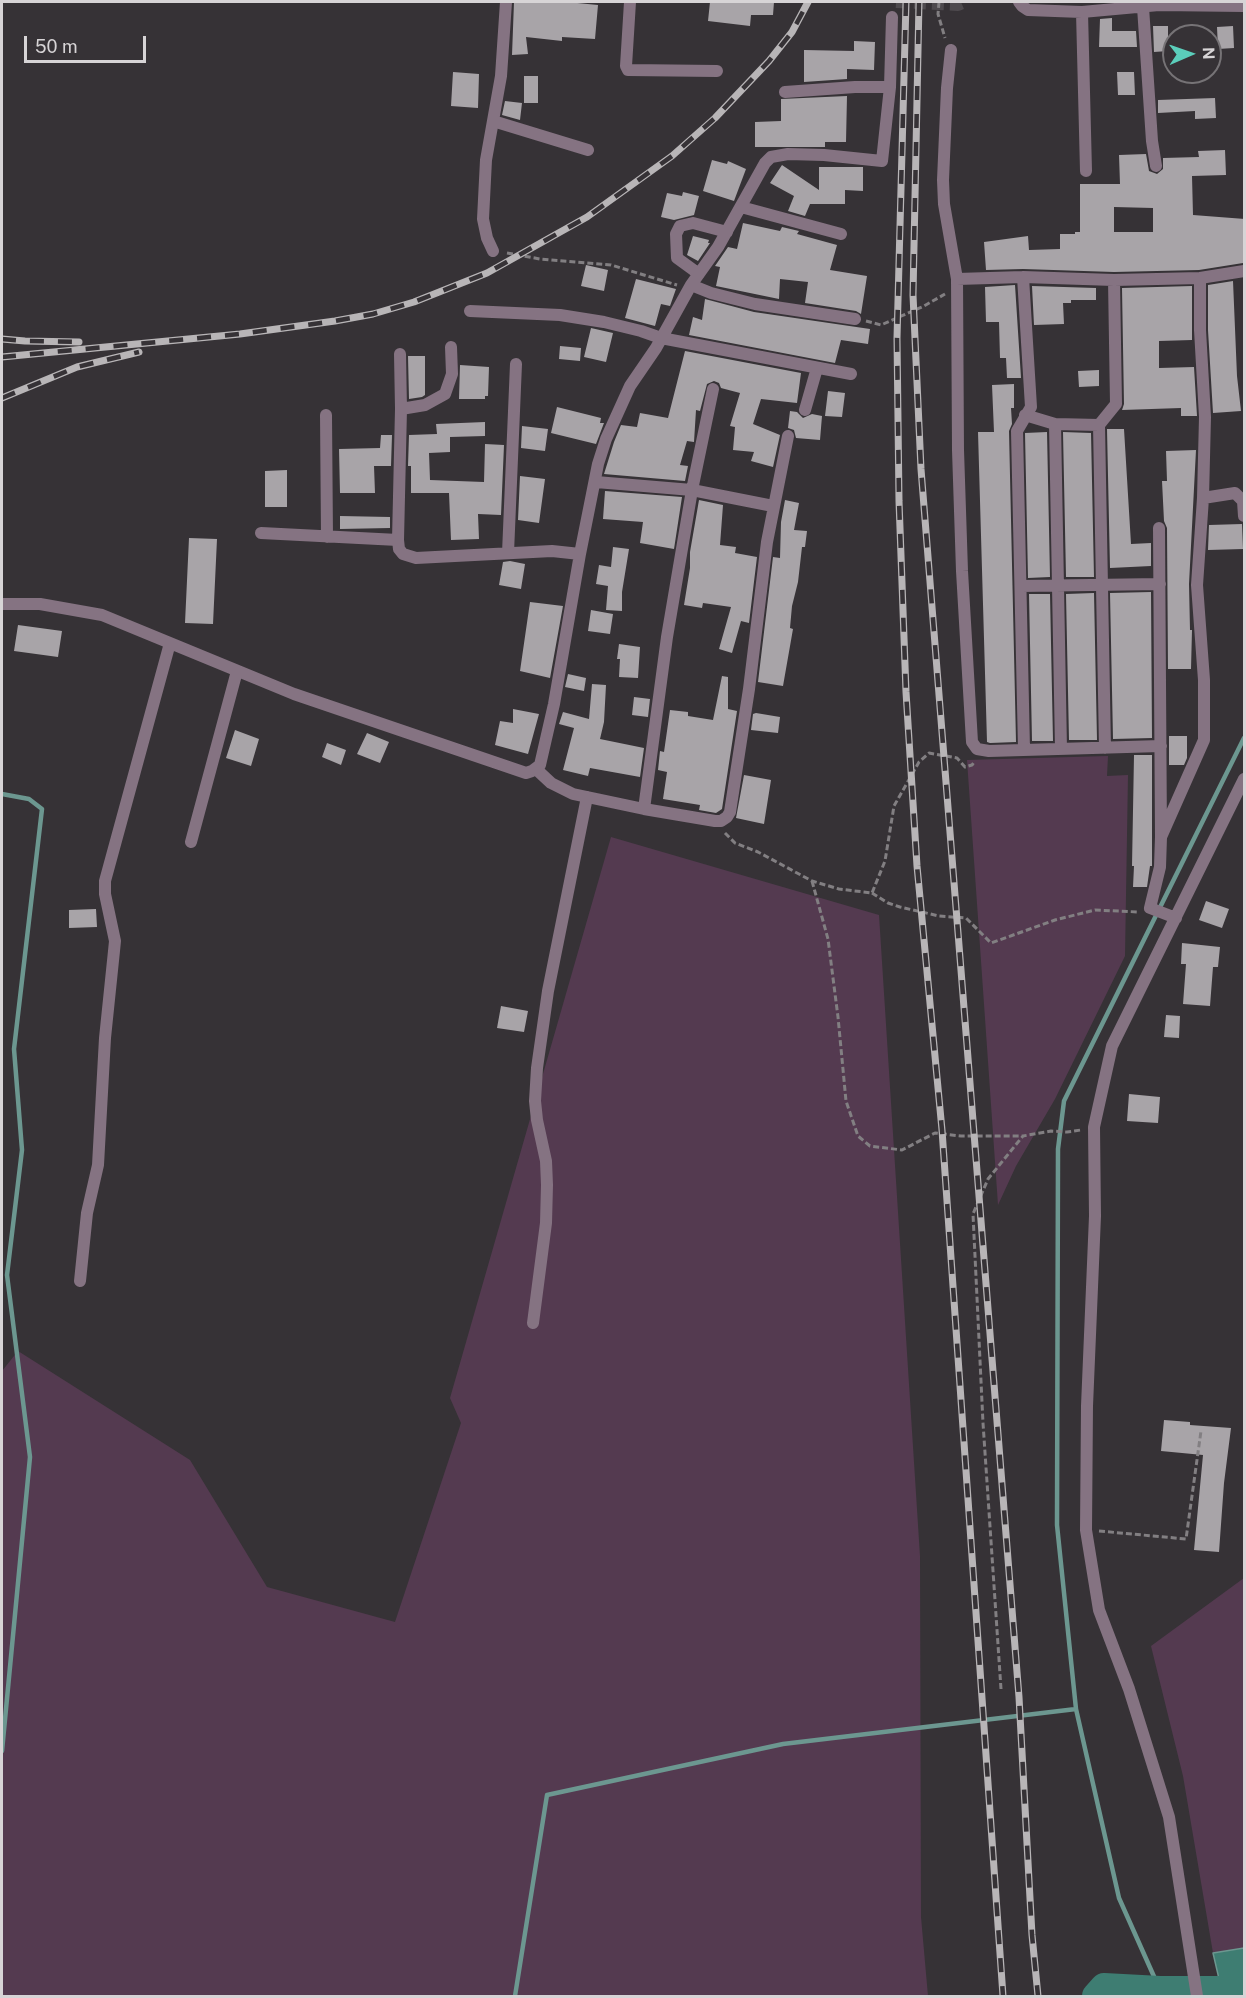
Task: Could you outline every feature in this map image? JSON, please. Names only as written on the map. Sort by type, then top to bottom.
[{"type":"street","points":[[493,251],[487,238],[483,219],[486,160],[501,76],[506,2]]},
{"type":"street","points":[[630,2],[626,66],[628,70],[717,71]]},
{"type":"street","points":[[1019,2],[1028,10],[1082,12],[1143,7],[1159,3],[1245,6]]},
{"type":"street","points":[[1143,7],[1152,141],[1156,166]]},
{"type":"street","points":[[1082,12],[1086,171]]},
{"type":"street","points":[[2,604],[40,604],[102,615],[294,694],[526,773],[536,769],[540,765],[554,704],[598,464],[606,439],[630,386],[726,232],[765,163],[771,157],[788,153],[882,161],[890,87],[892,17]]},
{"type":"street","points":[[951,50],[943,180],[944,204],[957,283],[958,450],[972,742],[978,749],[983,750],[1161,747]]},
{"type":"street","points":[[785,92],[890,87]]},
{"type":"street","points":[[493,121],[588,150]]},
{"type":"street","points":[[741,207],[841,234]]},
{"type":"street","points":[[699,274],[677,258],[676,234],[680,226],[693,223],[726,232]]},
{"type":"street","points":[[957,283],[1023,277],[1114,280],[1200,278],[1245,271]]},
{"type":"street","points":[[1023,277],[1031,407],[1017,431],[1024,749]]},
{"type":"street","points":[[1161,837],[1204,740],[1204,680],[1197,585],[1203,498],[1205,417],[1200,330],[1200,278]]},
{"type":"street","points":[[1105,748],[1099,425],[1116,404],[1114,280]]},
{"type":"street","points":[[690,287],[755,304],[855,319]]},
{"type":"street","points":[[470,311],[560,315],[614,324],[661,338],[851,374]]},
{"type":"street","points":[[401,409],[425,405],[445,394],[452,374],[451,347]]},
{"type":"street","points":[[400,354],[398,540],[399,549],[403,554],[409,557],[552,551],[580,554]]},
{"type":"street","points":[[508,553],[516,364]]},
{"type":"street","points":[[805,410],[817,368]]},
{"type":"street","points":[[644,809],[667,638],[692,490],[713,388]]},
{"type":"street","points":[[326,415],[327,537]]},
{"type":"street","points":[[1025,415],[1055,424],[1099,425]]},
{"type":"street","points":[[1055,424],[1061,749]]},
{"type":"street","points":[[536,769],[551,783],[573,794],[715,821],[727,817],[730,812],[749,689],[766,542],[788,436]]},
{"type":"street","points":[[596,482],[692,490],[773,506]]},
{"type":"street","points":[[1203,498],[1235,493],[1243,501],[1245,516]]},
{"type":"street","points":[[1159,528],[1161,837],[1160,867],[1153,910],[1176,918]]},
{"type":"street","points":[[261,533],[398,540]]},
{"type":"street","points":[[1021,586],[1160,584]]},
{"type":"street","points":[[81,1281],[87,1213],[98,1166],[105,1038],[115,941],[105,894],[105,881],[170,643]]},
{"type":"street","points":[[191,843],[237,671]]},
{"type":"street","points":[[1197,1996],[1169,1817],[1129,1689],[1098,1610],[1086,1530],[1087,1406],[1095,1216],[1094,1127],[1112,1046],[1245,778]]},
{"type":"street","points":[[533,1323],[546,1223],[547,1185],[546,1161],[535,1101],[537,1068],[548,991],[587,796]]},
{"type":"path","points":[[939,2],[938,14],[945,39],[951,50]]},
{"type":"path","points":[[493,251],[611,265],[690,287]]},
{"type":"path","points":[[855,319],[881,325],[924,306],[957,283]]},
{"type":"path","points":[[872,893],[885,861],[894,806],[920,762],[929,753],[957,758],[965,767],[972,765],[983,750]]},
{"type":"path","points":[[715,821],[735,843],[758,852],[812,881],[839,889],[872,893],[900,907],[939,916],[966,918],[991,944],[1055,920],[1095,910],[1136,914],[1153,910]]},
{"type":"path","points":[[812,881],[828,939],[846,1101],[858,1136],[870,1146],[902,1150],[935,1132],[961,1136],[1023,1136],[1051,1131],[1066,1132]]},
{"type":"path","points":[[1001,1689],[982,1412],[973,1214],[988,1179],[1023,1136]]},
{"type":"path","points":[[1086,1530],[1186,1539],[1201,1431]]},
{"type":"shaded area","points":[[1108,756],[1107,776],[1128,775],[1125,956],[1055,1099],[1016,1166],[998,1205],[967,760]]},
{"type":"shaded area","points":[[611,837],[879,915],[920,1556],[921,1917],[928,1996],[2,1996],[2,1371],[18,1351],[190,1460],[267,1587],[395,1622],[461,1423],[450,1398]]},
{"type":"shaded area","points":[[1244,1578],[1244,1948],[1213,1953],[1183,1776],[1151,1646]]},
{"type":"shaded area","points":[[1244,1948],[1244,1996],[1223,1996],[1213,1953]]},
{"type":"building","points":[[514,2],[567,2],[598,5],[595,39],[562,37],[562,41],[526,37],[528,54],[512,55]]},
{"type":"building","points":[[710,2],[774,2],[773,15],[751,15],[750,26],[708,21]]},
{"type":"building","points":[[1112,18],[1112,31],[1136,31],[1137,47],[1099,47],[1100,19]]},
{"type":"building","points":[[1153,26],[1162,26],[1162,51],[1154,52]]},
{"type":"building","points":[[1233,26],[1234,48],[1222,49],[1222,27]]},
{"type":"building","points":[[854,41],[875,42],[874,70],[847,69],[847,79],[804,82],[804,50],[854,51]]},
{"type":"building","points":[[453,72],[479,74],[478,108],[451,106]]},
{"type":"building","points":[[1117,72],[1134,72],[1135,95],[1118,95]]},
{"type":"building","points":[[524,76],[538,76],[538,103],[524,103]]},
{"type":"building","points":[[847,96],[846,142],[825,142],[825,147],[755,147],[755,122],[781,121],[781,99]]},
{"type":"building","points":[[1215,98],[1216,118],[1195,119],[1195,111],[1158,113],[1158,100]]},
{"type":"building","points":[[505,101],[522,103],[520,120],[502,115]]},
{"type":"building","points":[[1225,150],[1226,175],[1192,176],[1193,215],[1245,219],[1243,263],[1199,270],[1114,272],[986,270],[984,242],[1028,236],[1029,250],[1060,249],[1060,234],[1080,232],[1080,184],[1120,184],[1119,155],[1146,154],[1149,171],[1157,174],[1163,169],[1163,158],[1199,157],[1198,151]],"holes":[[[1114,207],[1153,208],[1153,232],[1114,232]]]},
{"type":"building","points":[[712,160],[727,164],[728,161],[746,169],[734,201],[703,191]]},
{"type":"building","points":[[782,165],[819,190],[819,167],[863,167],[863,191],[845,190],[845,204],[810,204],[805,216],[788,211],[794,196],[770,183]]},
{"type":"building","points":[[683,192],[699,196],[694,215],[674,220],[661,217],[667,193],[682,196]]},
{"type":"building","points":[[743,223],[780,231],[782,227],[799,231],[797,234],[837,245],[830,270],[867,276],[861,314],[856,311],[805,303],[808,282],[780,279],[779,299],[716,286],[720,267],[715,266],[728,247],[737,249]]},
{"type":"building","points":[[693,236],[709,240],[708,243],[710,243],[698,261],[687,255]]},
{"type":"building","points":[[586,265],[608,270],[604,291],[581,286]]},
{"type":"building","points":[[636,279],[676,289],[670,306],[661,304],[655,326],[625,318]]},
{"type":"building","points":[[1233,281],[1237,376],[1241,411],[1213,413],[1208,285]]},
{"type":"building","points":[[1015,285],[1021,378],[1007,378],[1006,358],[1000,358],[999,322],[986,322],[985,287]]},
{"type":"building","points":[[1032,286],[1096,288],[1096,300],[1071,300],[1071,303],[1063,303],[1064,324],[1034,325]]},
{"type":"building","points":[[1192,286],[1192,340],[1159,341],[1159,368],[1194,367],[1197,416],[1181,416],[1181,408],[1122,410],[1124,404],[1122,288]]},
{"type":"building","points":[[705,299],[754,312],[870,329],[868,344],[841,340],[835,363],[689,335],[693,317],[702,320]]},
{"type":"building","points":[[591,328],[613,333],[606,362],[584,357]]},
{"type":"building","points":[[560,346],[581,348],[580,361],[559,359]]},
{"type":"building","points":[[685,351],[801,373],[797,403],[761,399],[753,424],[780,435],[773,467],[751,461],[754,452],[733,450],[735,427],[730,426],[740,393],[721,388],[719,383],[714,381],[707,384],[700,411],[696,410],[694,442],[687,441],[680,465],[688,466],[685,481],[604,474],[621,425],[637,427],[640,413],[668,418]]},
{"type":"building","points":[[408,356],[425,356],[425,395],[422,397],[409,399]]},
{"type":"building","points":[[460,365],[489,367],[488,396],[485,396],[485,399],[459,399]]},
{"type":"building","points":[[1099,370],[1099,386],[1079,387],[1078,371]]},
{"type":"building","points":[[1014,384],[1014,408],[1011,408],[1012,424],[1009,431],[1016,742],[990,743],[987,742],[978,432],[994,432],[992,385]]},
{"type":"building","points":[[828,391],[845,393],[842,417],[825,416]]},
{"type":"building","points":[[557,407],[601,418],[600,423],[604,423],[596,444],[551,433]]},
{"type":"building","points":[[790,411],[797,412],[803,418],[812,414],[822,416],[820,440],[796,438],[794,430],[788,428]]},
{"type":"building","points":[[485,422],[485,436],[450,437],[450,452],[429,453],[430,480],[484,482],[485,444],[504,445],[501,515],[478,514],[479,539],[451,540],[449,493],[411,493],[411,466],[408,466],[409,435],[437,434],[436,424]]},
{"type":"building","points":[[522,426],[548,429],[545,451],[521,448]]},
{"type":"building","points":[[1107,429],[1124,429],[1131,544],[1151,543],[1151,566],[1110,568]]},
{"type":"building","points":[[1047,432],[1050,577],[1028,578],[1025,433]]},
{"type":"building","points":[[1063,432],[1091,433],[1094,577],[1066,577]]},
{"type":"building","points":[[381,435],[392,435],[391,466],[374,466],[375,493],[340,493],[339,449],[380,448]]},
{"type":"building","points":[[1196,450],[1189,584],[1190,630],[1192,630],[1191,669],[1168,669],[1167,528],[1164,521],[1162,481],[1167,481],[1166,451]]},
{"type":"building","points":[[287,470],[287,507],[265,507],[265,471]]},
{"type":"building","points":[[520,476],[545,479],[539,523],[518,520]]},
{"type":"building","points":[[605,491],[682,497],[674,549],[640,543],[643,522],[603,519]]},
{"type":"building","points":[[699,500],[723,505],[720,545],[736,547],[735,553],[757,557],[749,623],[741,621],[732,653],[719,649],[731,607],[703,603],[702,608],[684,605]]},
{"type":"building","points":[[785,500],[799,503],[794,530],[807,531],[792,606],[790,628],[793,629],[783,686],[758,682],[773,557],[780,558],[781,522]]},
{"type":"building","points":[[340,516],[390,517],[390,528],[340,529]]},
{"type":"building","points":[[1242,524],[1243,549],[1208,550],[1209,525]]},
{"type":"building","points":[[189,538],[217,539],[213,624],[185,623]]},
{"type":"building","points":[[613,547],[629,549],[622,592],[622,611],[606,610],[608,586],[596,584],[599,565],[611,567]]},
{"type":"building","points":[[503,562],[525,564],[521,589],[499,585]]},
{"type":"building","points":[[1151,592],[1152,738],[1113,739],[1110,593]]},
{"type":"building","points":[[1094,593],[1097,740],[1069,740],[1066,594]]},
{"type":"building","points":[[1029,594],[1050,594],[1053,741],[1032,741]]},
{"type":"building","points":[[530,602],[563,606],[550,678],[520,671]]},
{"type":"building","points":[[591,610],[613,614],[610,634],[588,631]]},
{"type":"building","points":[[18,625],[62,631],[58,657],[14,651]]},
{"type":"building","points":[[619,644],[640,647],[638,678],[619,677],[620,659],[617,659]]},
{"type":"building","points":[[568,674],[586,678],[584,691],[565,687]]},
{"type":"building","points":[[722,676],[728,677],[728,709],[737,711],[722,809],[716,813],[699,810],[700,805],[663,799],[667,772],[658,770],[660,751],[664,752],[670,710],[688,712],[688,716],[713,720]]},
{"type":"building","points":[[592,684],[606,685],[604,722],[600,739],[644,748],[640,777],[590,768],[588,776],[563,770],[574,728],[559,724],[563,712],[589,719]]},
{"type":"building","points":[[634,697],[650,699],[648,717],[632,715]]},
{"type":"building","points":[[513,709],[539,714],[528,754],[495,745],[500,721],[513,723]]},
{"type":"building","points":[[753,714],[780,717],[778,733],[751,730]]},
{"type":"building","points":[[235,730],[259,739],[251,766],[226,758]]},
{"type":"building","points":[[367,733],[389,742],[380,763],[357,754]]},
{"type":"building","points":[[1169,736],[1187,736],[1187,758],[1184,765],[1169,765]]},
{"type":"building","points":[[327,743],[346,750],[341,765],[322,757]]},
{"type":"building","points":[[1134,755],[1152,755],[1152,866],[1150,866],[1147,887],[1133,887]]},
{"type":"building","points":[[744,775],[771,780],[764,824],[736,818]]},
{"type":"building","points":[[1206,901],[1229,909],[1222,928],[1199,920]]},
{"type":"building","points":[[96,909],[97,927],[69,928],[69,910]]},
{"type":"building","points":[[1182,943],[1220,947],[1218,967],[1213,967],[1210,1006],[1183,1004],[1186,964],[1181,964]]},
{"type":"building","points":[[501,1006],[528,1011],[524,1032],[497,1028]]},
{"type":"building","points":[[1166,1015],[1180,1016],[1179,1038],[1164,1037]]},
{"type":"building","points":[[1129,1094],[1160,1097],[1158,1123],[1127,1121]]},
{"type":"building","points":[[1164,1420],[1190,1422],[1190,1425],[1231,1428],[1219,1552],[1194,1550],[1203,1455],[1161,1451]]},
{"type":"waterway","points":[[515,1996],[547,1795],[783,1744],[1076,1709],[1057,1525],[1058,1149],[1064,1101],[1244,738]]},
{"type":"waterway","points":[[2,794],[29,799],[42,809],[14,1049],[22,1150],[7,1275],[30,1457],[2,1751]]},
{"type":"waterway","points":[[1076,1709],[1119,1898],[1160,1990]]},
{"type":"waterway","points":[[1096,1996],[1104,1987],[1244,1990]]},
{"type":"tunnel","points":[[896,2],[958,5],[965,2]]},
{"type":"railway","points":[[2,357],[240,334],[335,321],[373,314],[414,302],[487,273],[587,217],[672,156],[715,118],[769,61],[792,32],[808,2]]},
{"type":"railway","points":[[906,2],[897,338],[899,501],[906,692],[917,866],[942,1130],[1003,1996]]},
{"type":"railway","points":[[919,2],[913,295],[921,469],[1019,1697],[1032,1935],[1038,1996]]},
{"type":"railway","points":[[2,339],[79,342]]},
{"type":"railway","points":[[2,398],[77,367],[139,352]]}]
